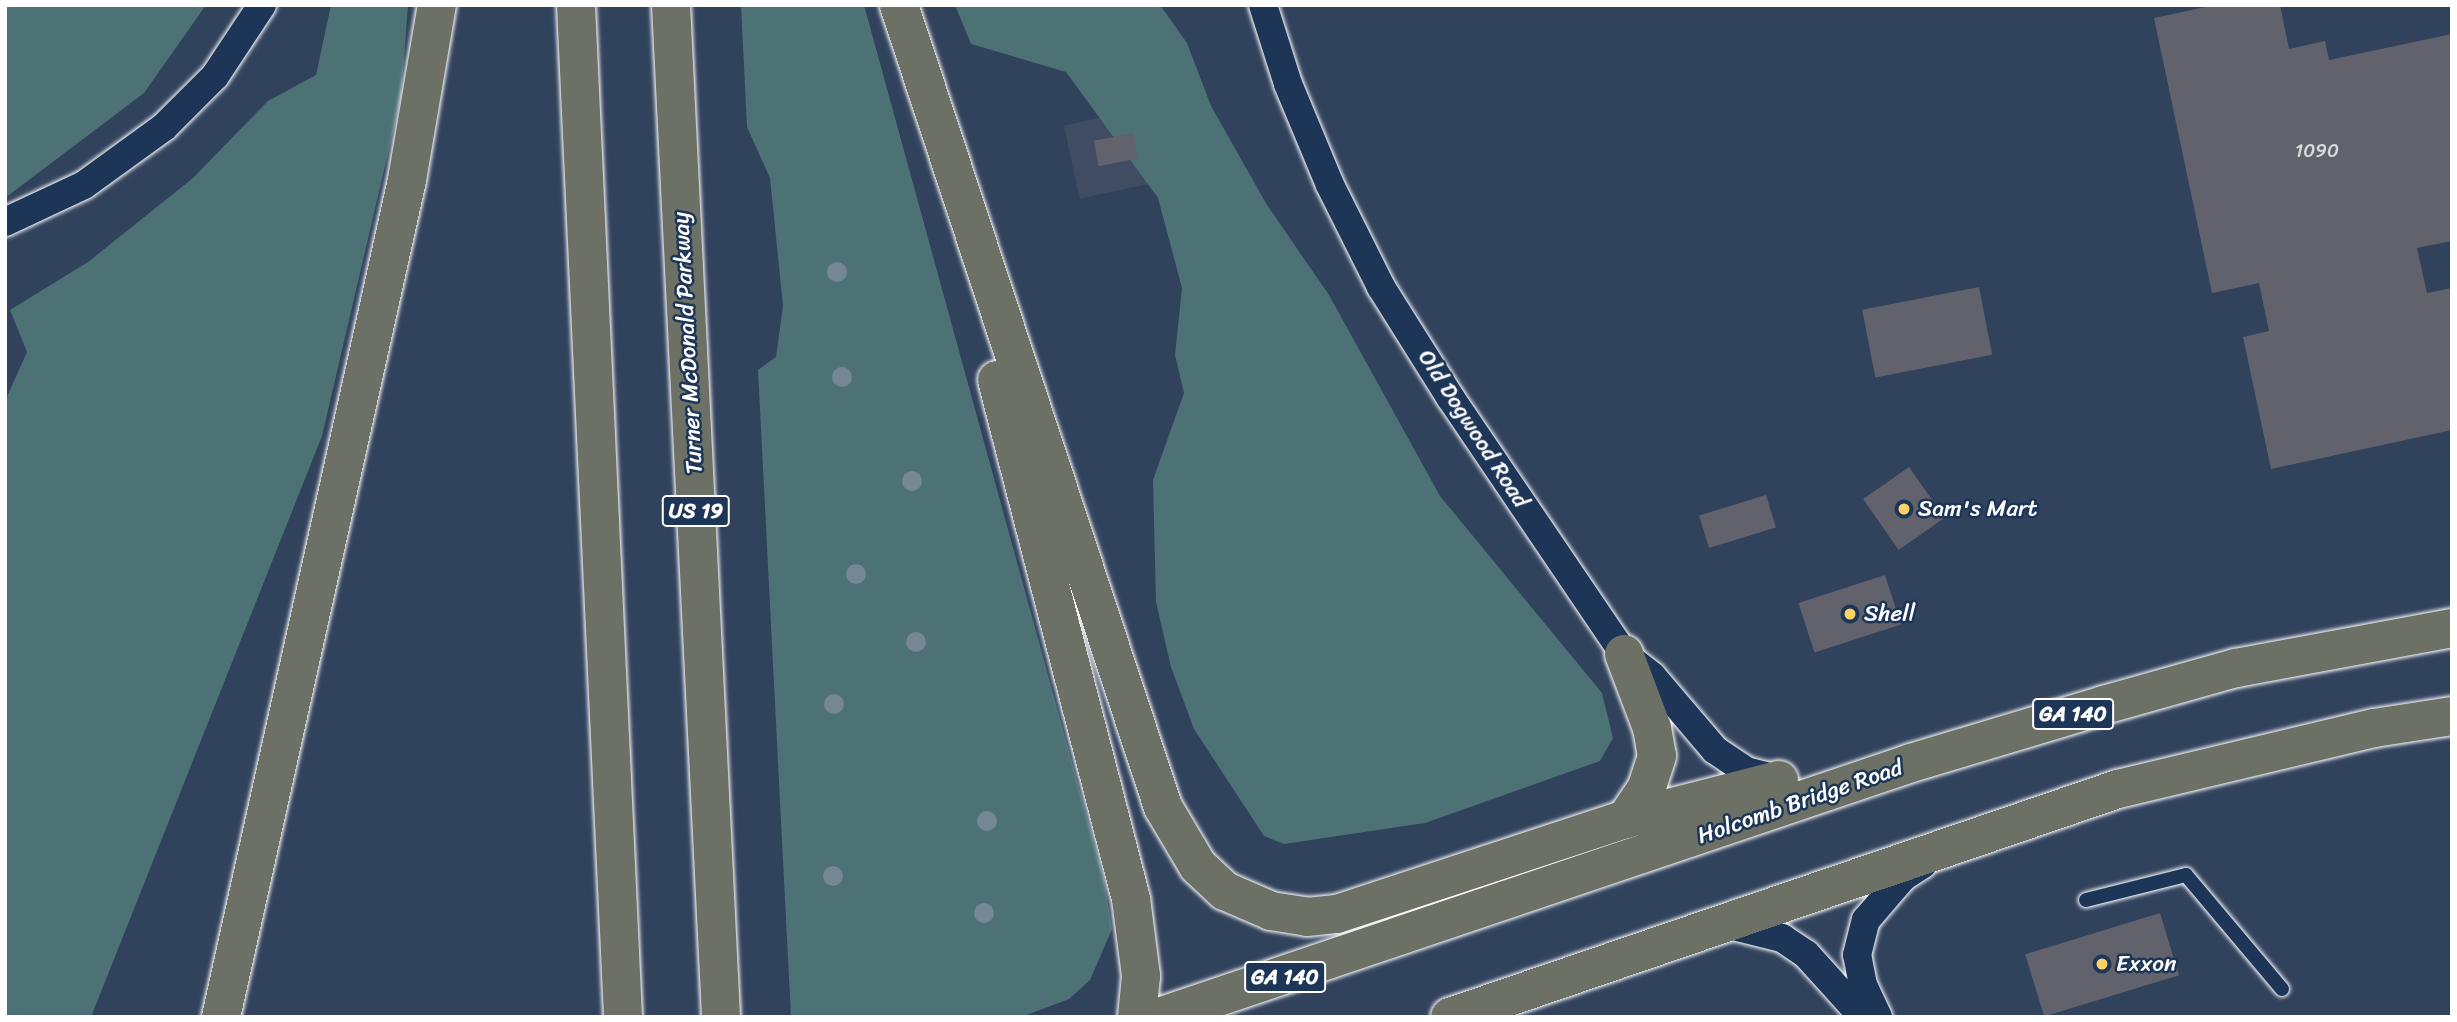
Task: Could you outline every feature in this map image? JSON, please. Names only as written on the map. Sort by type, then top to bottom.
[{"type":"main road","points":[[221,1017],[408,180],[438,5]]},
{"type":"main road","points":[[576,5],[623,1017]]},
{"type":"main road","name":"Turner McDonald Parkway","points":[[671,5],[721,1017]]},
{"type":"main road","points":[[899,5],[1163,807],[1198,866],[1225,891],[1253,906],[1307,917],[1337,914],[1626,819],[1779,780],[1911,763]]},
{"type":"main road","points":[[914,56],[1130,899],[1141,975],[1137,1017]]},
{"type":"main road","name":"Holcomb Bridge Road","points":[[1159,1017],[1911,763],[2224,671],[2452,628]]},
{"type":"main road","points":[[1625,654],[1652,728],[1657,756],[1646,789],[1626,819]]},
{"type":"main road","points":[[1450,1017],[1939,853],[2118,789],[2374,728],[2452,716]]},
{"type":"street","points":[[5,222],[84,185],[164,127],[215,76],[262,5]]},
{"type":"street","name":"Old Dogwood Road","points":[[1262,5],[1288,85],[1329,185],[1381,288],[1625,654],[1653,676],[1715,750],[1746,771],[1779,780]]},
{"type":"street","points":[[1878,1017],[1857,955],[1866,920],[1903,877],[1939,853]]},
{"type":"street","points":[[1725,924],[1783,938],[1863,1017]]},
{"type":"lane","points":[[2086,900],[2186,875],[2282,989]]},
{"type":"shaded area","points":[[1146,108],[1162,181],[1079,199],[1064,125]]},
{"type":"green space","points":[[5,5],[206,5],[144,93],[5,198]]},
{"type":"green space","points":[[331,5],[408,5],[401,97],[322,436],[91,1017],[5,1017],[5,401],[27,352],[10,310],[88,262],[193,178],[268,101],[316,75]]},
{"type":"green space","points":[[741,5],[864,5],[1104,879],[1112,929],[1090,980],[1069,999],[1021,1017],[791,1017],[758,370],[776,357],[783,306],[770,178],[747,127]]},
{"type":"green space","points":[[955,5],[1160,5],[1187,43],[1211,106],[1267,205],[1329,295],[1440,496],[1602,693],[1613,738],[1600,761],[1425,823],[1284,844],[1264,836],[1194,729],[1171,667],[1156,602],[1153,480],[1184,393],[1175,355],[1182,288],[1158,198],[1066,72],[971,44]]},
{"type":"building","points":[[2215,5],[2280,5],[2289,49],[2325,41],[2329,60],[2452,34],[2452,241],[2417,248],[2427,293],[2452,288],[2452,430],[2271,469],[2243,337],[2269,331],[2259,283],[2212,293],[2154,18]]},
{"type":"building","points":[[1133,133],[1138,159],[1099,166],[1094,141]]},
{"type":"building","points":[[1979,287],[1992,355],[1875,377],[1862,310]]},
{"type":"building","name":"Sam's Mart","points":[[1909,467],[1945,518],[1899,550],[1863,499]]},
{"type":"building","points":[[1766,495],[1776,528],[1709,548],[1699,515]]},
{"type":"building","name":"Shell","points":[[1885,575],[1901,624],[1815,653],[1798,603]]},
{"type":"building","name":"Exxon","points":[[2160,913],[2179,975],[2044,1016],[2025,954]]},
{"type":"place","name":"Sam's Mart","points":[[1904,509]]},
{"type":"place","name":"Shell","points":[[1850,614]]},
{"type":"place","name":"Exxon","points":[[2102,964]]}]
